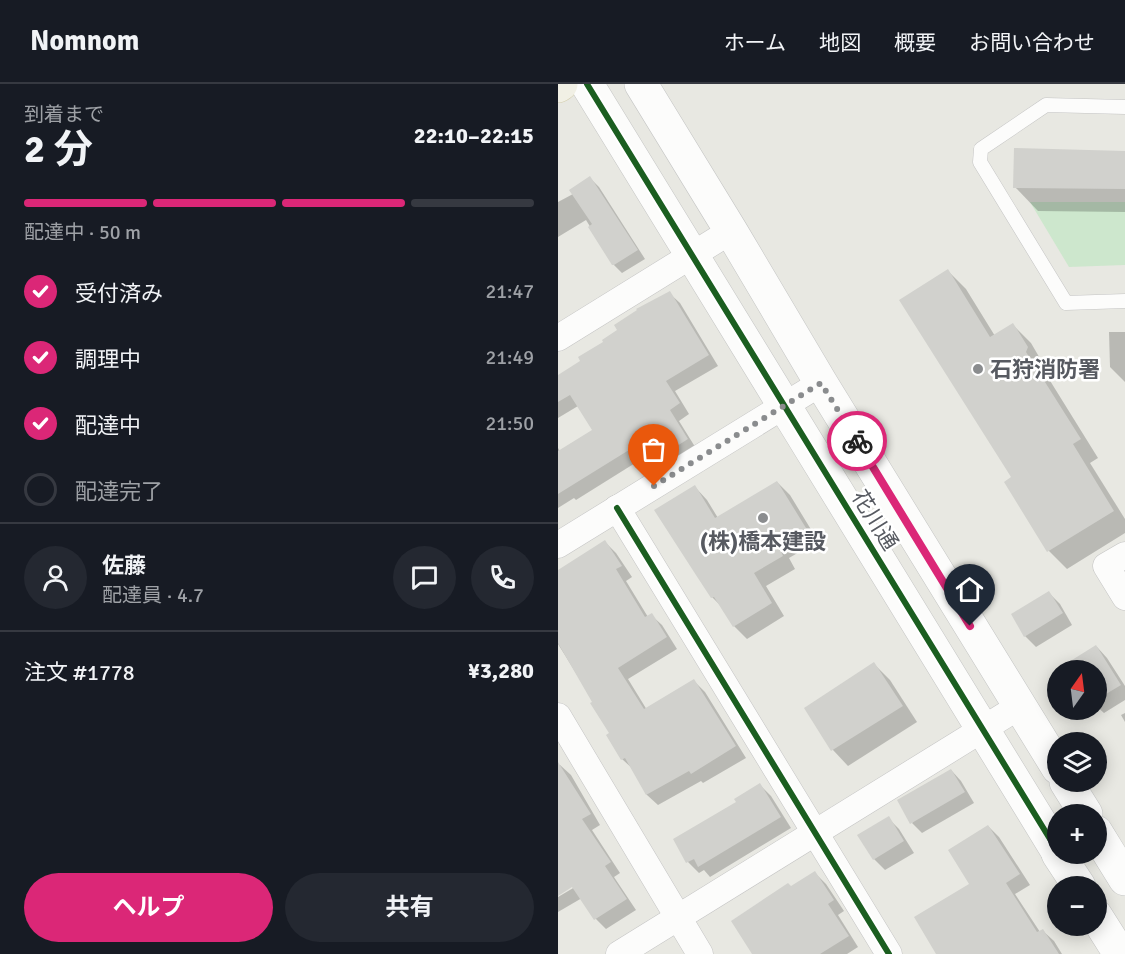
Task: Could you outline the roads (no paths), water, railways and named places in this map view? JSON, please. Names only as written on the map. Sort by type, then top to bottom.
[{"type":"street","name":"花川通","points":[[587,84],[1047,835]]},
{"type":"street","name":"花川通","points":[[641,84],[821,383],[1047,750]]},
{"type":"street","points":[[558,338],[731,231]]},
{"type":"street","points":[[558,545],[821,383]]},
{"type":"street","points":[[617,508],[889,954]]},
{"type":"street","points":[[1125,555],[1106,566],[1125,597]]},
{"type":"street","points":[[619,954],[1020,706]]},
{"type":"street","points":[[558,716],[700,954]]},
{"type":"street","points":[[1107,850],[1125,879]]},
{"type":"street","points":[[1107,933],[1120,954]]},
{"type":"lane","points":[[1125,107],[1046,105],[981,149],[980,162],[1066,303],[1125,301]]},
{"type":"place","name":"石狩消防署","points":[[978,369]]},
{"type":"place","name":"(株)橋本建設","points":[[763,518]]}]
